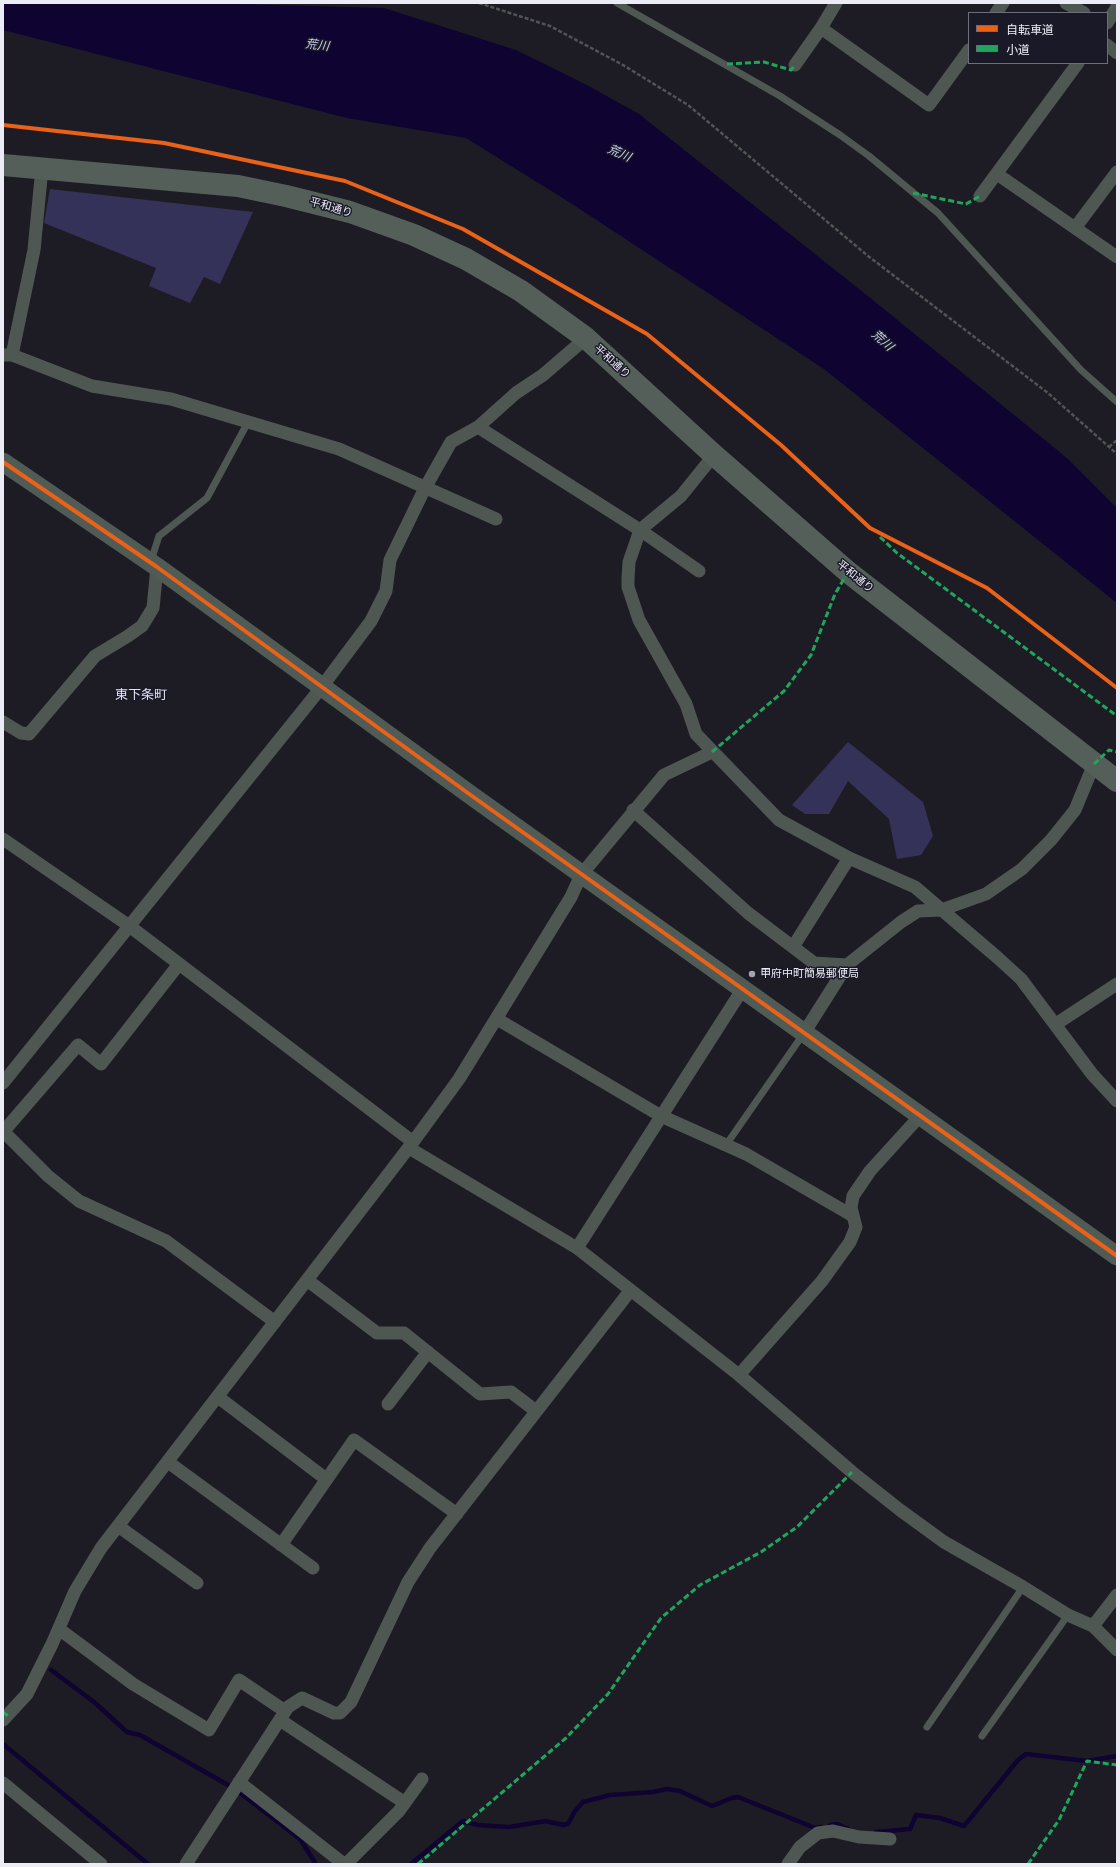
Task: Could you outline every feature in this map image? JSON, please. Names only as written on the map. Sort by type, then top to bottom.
[{"type":"highway","name":"平和通り","points":[[3,165],[238,186],[350,212],[414,235],[466,260],[521,291],[586,338],[714,455],[848,572],[1117,781]]},
{"type":"street","points":[[794,65],[821,28],[836,3]]},
{"type":"street","points":[[997,12],[1003,3]]},
{"type":"street","points":[[1066,3],[1082,12]]},
{"type":"street","points":[[1108,20],[1117,7]]},
{"type":"street","points":[[821,28],[930,105],[968,51]]},
{"type":"street","points":[[1108,47],[1117,53]]},
{"type":"street","points":[[980,196],[1077,64]]},
{"type":"street","points":[[42,168],[34,250],[7,355],[92,386],[171,399],[339,449],[496,519]]},
{"type":"street","points":[[1075,228],[1117,172]]},
{"type":"street","points":[[997,174],[1117,257]]},
{"type":"street","points":[[3,1083],[321,688],[371,621],[386,591],[390,560],[425,488],[451,442],[478,427],[516,393],[543,375],[586,338]]},
{"type":"street","points":[[478,427],[640,530],[699,571]]},
{"type":"street","points":[[714,455],[681,496],[640,530],[629,562],[628,587],[639,620],[686,704],[696,734],[778,820],[849,858],[915,888],[998,958],[1021,980],[1056,1024],[1092,1074],[1117,1101]]},
{"type":"street","points":[[3,462],[154,565],[321,688],[581,875],[1117,1256]]},
{"type":"street","points":[[3,722],[21,733],[29,734],[96,656],[142,626],[153,608],[154,565]]},
{"type":"street","points":[[5,1718],[27,1694],[59,1629],[75,1591],[101,1548],[411,1145],[459,1079],[571,898],[581,875],[633,810],[664,775],[712,752]]},
{"type":"street","points":[[804,1033],[847,965],[901,922],[918,911],[941,910],[986,894],[1022,869],[1051,840],[1075,810],[1094,764]]},
{"type":"street","points":[[633,810],[748,913],[814,963],[847,965]]},
{"type":"street","points":[[3,840],[128,926],[180,964],[411,1145],[577,1248],[630,1291],[740,1375],[852,1472],[944,1542],[1023,1587],[1068,1615],[1093,1626],[1117,1650]]},
{"type":"street","points":[[793,947],[849,858]]},
{"type":"street","points":[[180,964],[101,1064],[78,1045],[3,1132],[48,1176],[79,1201],[166,1241],[275,1322]]},
{"type":"street","points":[[1056,1024],[1117,984]]},
{"type":"street","points":[[577,1248],[742,990]]},
{"type":"street","points":[[497,1019],[661,1116],[746,1154],[853,1216]]},
{"type":"street","points":[[740,1375],[822,1281],[850,1242],[856,1228],[851,1208],[853,1196],[870,1171],[920,1116]]},
{"type":"street","points":[[307,1280],[377,1333],[404,1333],[480,1394],[510,1392],[536,1411]]},
{"type":"street","points":[[186,1864],[288,1707],[302,1698],[334,1713],[340,1713],[351,1702],[408,1582],[430,1548],[630,1291]]},
{"type":"street","points":[[388,1404],[428,1352]]},
{"type":"street","points":[[218,1396],[326,1479]]},
{"type":"street","points":[[282,1545],[354,1440],[457,1514]]},
{"type":"street","points":[[168,1462],[313,1568]]},
{"type":"street","points":[[118,1526],[197,1583]]},
{"type":"street","points":[[1093,1626],[1117,1595]]},
{"type":"street","points":[[59,1629],[133,1684],[209,1730],[239,1680],[283,1716],[405,1803]]},
{"type":"street","points":[[239,1782],[345,1864],[399,1811],[422,1779]]},
{"type":"street","points":[[3,1783],[101,1864]]},
{"type":"street","points":[[788,1864],[800,1847],[818,1833],[833,1831],[859,1837],[890,1839]]},
{"type":"lane","points":[[617,3],[780,96],[840,135],[869,156],[938,213],[1081,370],[1117,402]]},
{"type":"lane","points":[[154,565],[160,536],[207,498],[248,422]]},
{"type":"lane","points":[[726,1145],[804,1033]]},
{"type":"lane","points":[[926,1727],[1023,1587]]},
{"type":"lane","points":[[982,1736],[1068,1615]]},
{"type":"path","points":[[479,3],[550,26],[624,65],[688,105],[868,256],[1048,393],[1117,454]]},
{"type":"path","points":[[1109,447],[1116,441],[1117,442]]},
{"type":"shaded area","points":[[50,189],[253,212],[220,284],[204,277],[190,303],[149,286],[156,268],[44,223]]},
{"type":"shaded area","points":[[848,742],[923,802],[933,836],[921,855],[897,859],[889,819],[848,781],[829,814],[805,814],[792,805]]},
{"type":"water","name":"荒川","points":[[3,3],[195,3],[384,8],[516,50],[585,84],[639,114],[874,301],[1067,458],[1117,508],[1117,603],[824,369],[569,202],[466,138],[347,118],[3,30]]},
{"type":"waterway","points":[[51,1670],[94,1702],[127,1732],[140,1735],[235,1789],[300,1839],[316,1864]]},
{"type":"waterway","points":[[3,1744],[148,1864]]},
{"type":"waterway","points":[[876,1832],[910,1829],[916,1815],[940,1818],[964,1826],[1018,1760],[1026,1754],[1087,1761],[1117,1756]]},
{"type":"waterway","points":[[411,1864],[463,1821],[478,1825],[509,1827],[546,1821],[563,1825],[568,1824],[575,1811],[583,1802],[610,1795],[653,1792],[667,1789],[680,1791],[712,1806],[738,1797],[815,1828],[821,1827]]},
{"type":"waterway","points":[[830,1825],[837,1824],[848,1829]]},
{"type":"marked path","points":[[727,64],[764,62],[791,70],[795,65]]},
{"type":"marked path","points":[[913,193],[966,204],[980,196]]},
{"type":"marked path","points":[[880,537],[897,553],[1117,716]]},
{"type":"marked path","points":[[712,752],[784,691],[811,655],[835,594],[848,572]]},
{"type":"marked path","points":[[1094,764],[1109,750],[1117,752]]},
{"type":"marked path","points":[[418,1864],[566,1738],[608,1694],[661,1618],[700,1585],[761,1552],[797,1527],[852,1472]]},
{"type":"marked path","points":[[3,1712],[8,1716]]},
{"type":"marked path","points":[[1028,1864],[1059,1820],[1087,1761],[1117,1765]]},
{"type":"cycle path","points":[[3,125],[164,143],[345,181],[463,229],[647,334],[781,445],[870,528],[987,588],[1117,688]]},
{"type":"cycle path","points":[[3,462],[157,567],[472,796],[1117,1256]]},
{"type":"place","name":"甲府中町簡易郵便局","points":[[752,974]]},
{"type":"district","name":"東下条町","points":[[141,696]]}]
